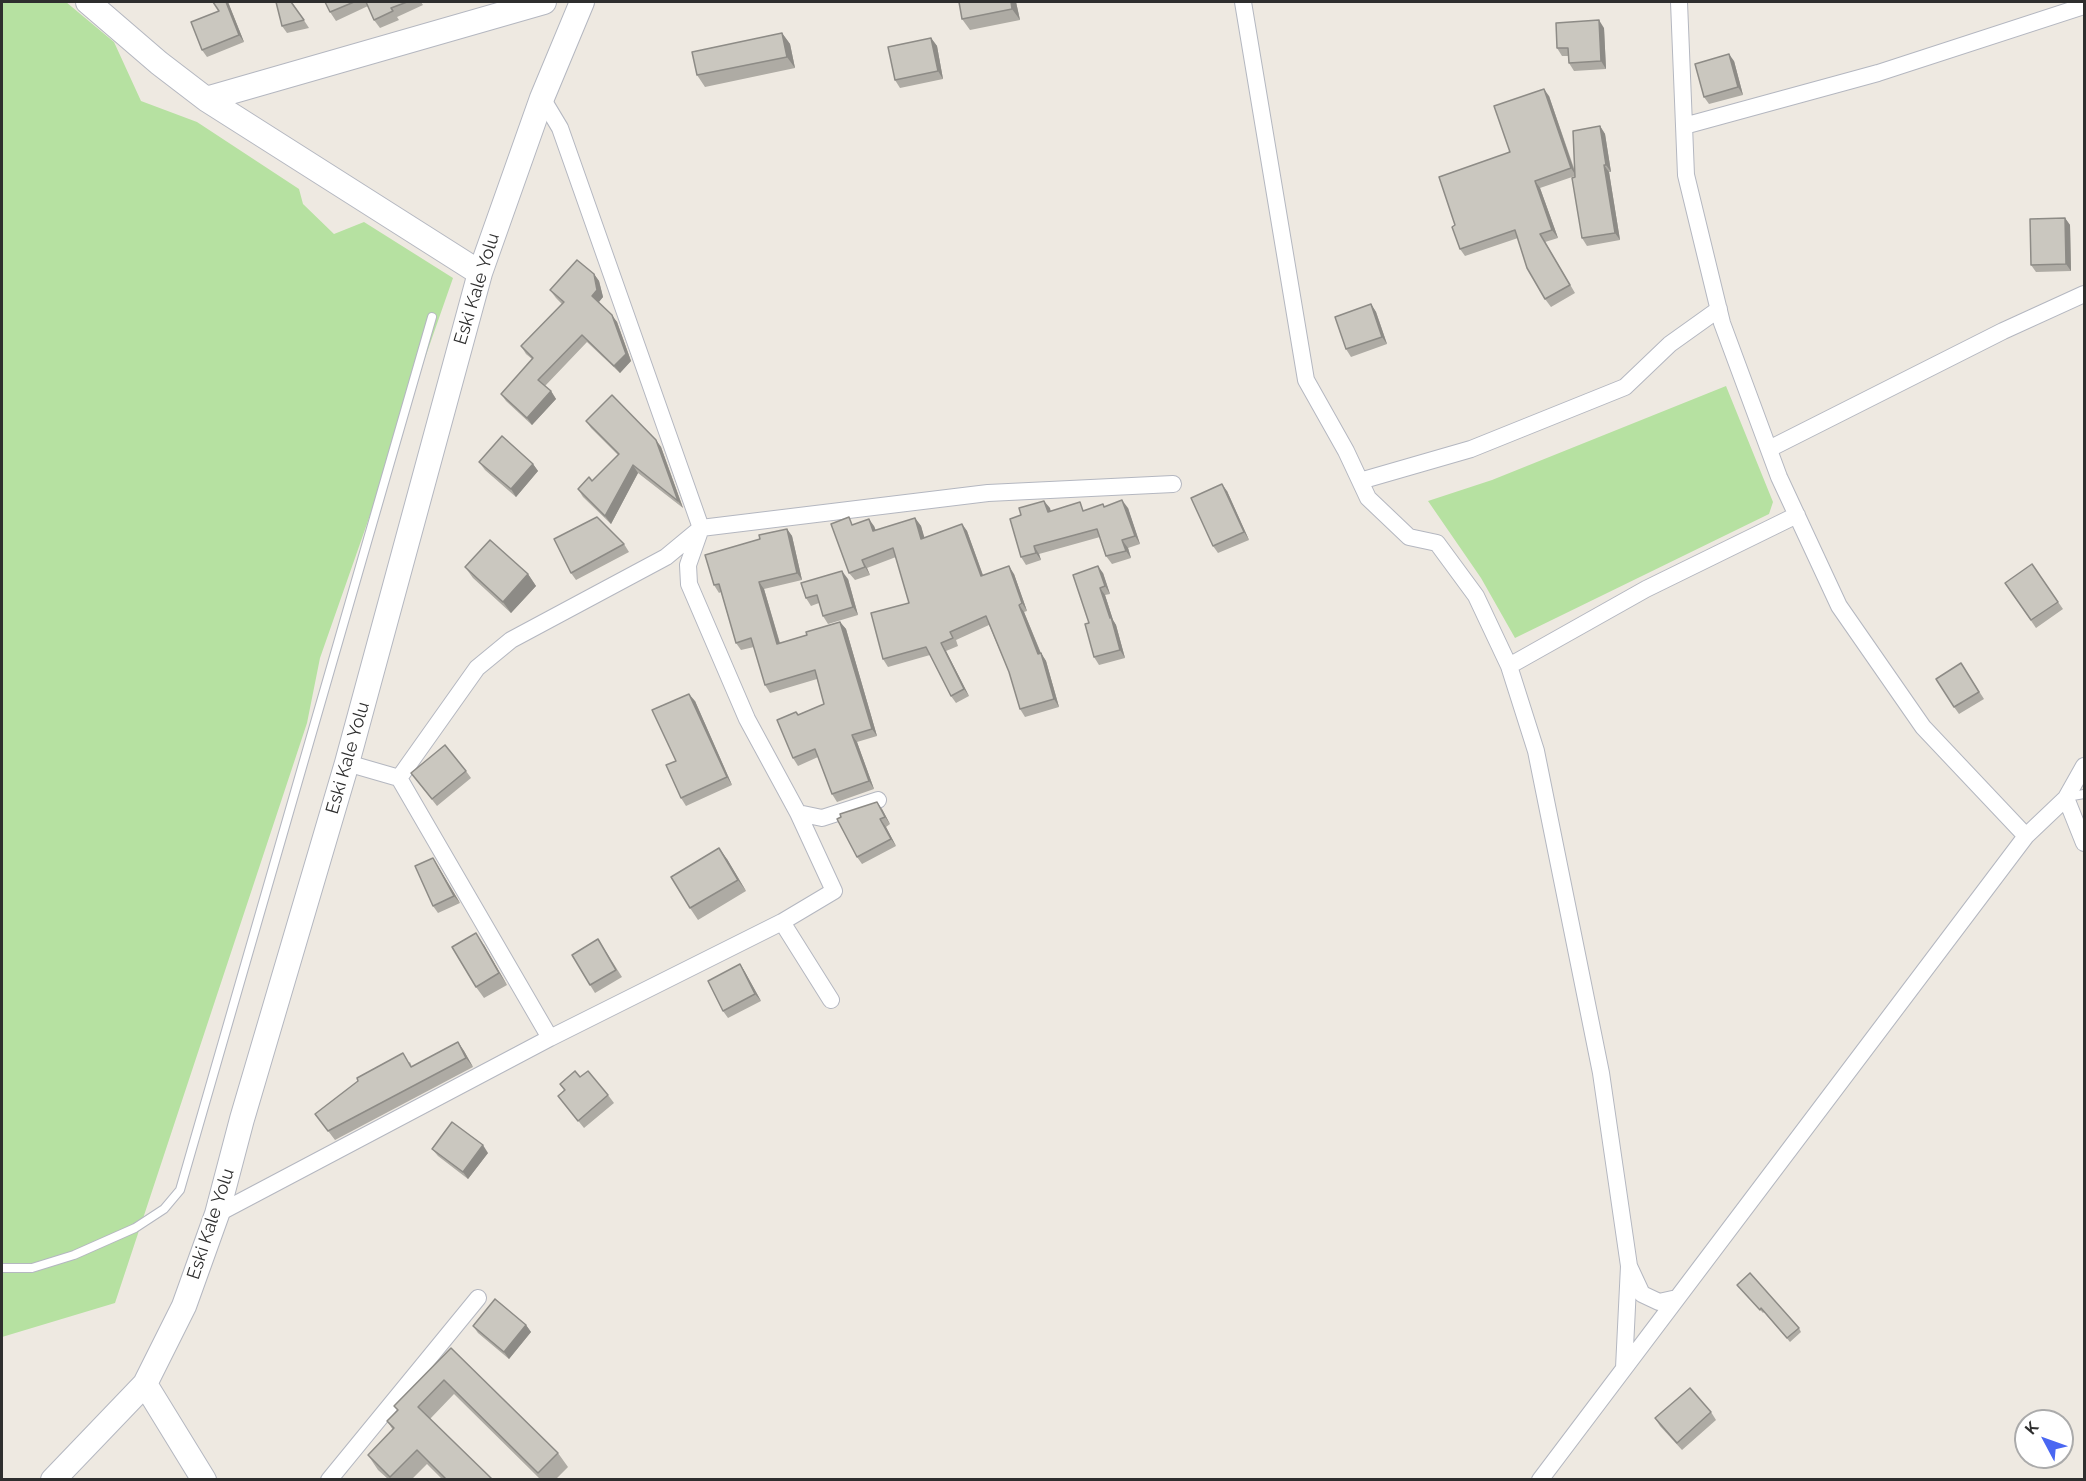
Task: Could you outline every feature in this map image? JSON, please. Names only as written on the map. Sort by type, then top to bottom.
[{"type":"street","points":[[88,2],[159,63],[206,99],[480,273]]},
{"type":"street","points":[[206,99],[544,2]]},
{"type":"street","name":"Eski Kale Yolu","points":[[52,1479],[145,1384],[184,1306],[216,1214],[347,763],[480,273],[542,98],[582,2]]},
{"type":"street","points":[[1243,2],[1306,380],[1346,451],[1368,498],[1409,537],[1437,543],[1476,596],[1509,666],[1536,751],[1601,1073],[1629,1266],[1624,1368]]},
{"type":"street","points":[[1679,2],[1686,175],[1722,323],[1769,449],[1839,606],[1923,727],[2026,836]]},
{"type":"street","points":[[1684,126],[1878,73],[2085,6]]},
{"type":"street","points":[[216,1214],[550,1038],[782,922],[834,891],[798,813],[747,719],[690,584],[688,564],[701,528],[560,128],[542,98]]},
{"type":"street","points":[[1769,449],[2003,331],[2085,294]]},
{"type":"street","points":[[1360,481],[1470,449],[1625,387],[1670,344],[1719,309]]},
{"type":"street","points":[[399,778],[477,668],[511,640],[666,557],[701,528],[988,493],[1173,484]]},
{"type":"street","points":[[1509,666],[1646,589],[1797,515]]},
{"type":"street","points":[[347,763],[399,778],[550,1038]]},
{"type":"street","points":[[1540,1479],[2026,836],[2066,798],[2085,766]]},
{"type":"street","points":[[2066,798],[2085,843]]},
{"type":"street","points":[[798,813],[822,818],[878,800]]},
{"type":"street","points":[[782,922],[831,1000]]},
{"type":"street","points":[[1629,1266],[1642,1294],[1659,1302],[1677,1298]]},
{"type":"street","points":[[329,1479],[478,1298]]},
{"type":"street","points":[[145,1384],[204,1479]]},
{"type":"lane","points":[[2,1268],[32,1268],[74,1255],[135,1228],[164,1209],[180,1190],[432,317]]},
{"type":"lane","points":[[2066,798],[2085,794]]},
{"type":"green space","points":[[2,2],[66,2],[114,42],[141,101],[197,122],[299,189],[303,204],[334,234],[364,222],[453,278],[320,658],[307,723],[115,1303],[2,1337]]},
{"type":"green space","points":[[1726,386],[1773,502],[1769,514],[1515,638],[1481,578],[1428,501],[1492,480]]},
{"type":"building","points":[[213,2],[226,2],[239,35],[202,50],[191,22],[219,11]]},
{"type":"building","points":[[276,2],[291,2],[304,20],[282,26]]},
{"type":"building","points":[[325,2],[354,2],[330,12]]},
{"type":"building","points":[[366,2],[407,2],[391,8],[393,11],[374,20]]},
{"type":"building","points":[[959,2],[1011,2],[1012,9],[962,19]]},
{"type":"building","points":[[1599,20],[1601,61],[1569,63],[1568,48],[1557,48],[1556,23]]},
{"type":"building","points":[[782,33],[787,57],[697,75],[692,52]]},
{"type":"building","points":[[931,38],[938,71],[895,80],[888,47]]},
{"type":"building","points":[[1729,54],[1738,87],[1704,97],[1695,64]]},
{"type":"building","points":[[1544,89],[1571,168],[1535,181],[1552,230],[1540,234],[1570,285],[1545,299],[1527,268],[1515,230],[1460,249],[1452,227],[1455,225],[1439,177],[1510,152],[1494,106]]},
{"type":"building","points":[[1600,126],[1615,233],[1582,238],[1572,178],[1575,177],[1573,131]]},
{"type":"building","points":[[2065,218],[2066,264],[2031,265],[2030,219]]},
{"type":"building","points":[[577,260],[594,274],[597,290],[592,296],[612,315],[626,354],[614,366],[582,335],[538,380],[551,391],[527,418],[501,394],[533,358],[521,346],[564,302],[550,290]]},
{"type":"building","points":[[1371,304],[1382,337],[1346,349],[1335,317]]},
{"type":"building","points":[[612,395],[656,440],[678,501],[633,465],[605,516],[578,489],[589,477],[592,481],[619,454],[586,421]]},
{"type":"building","points":[[502,436],[533,464],[511,489],[479,462]]},
{"type":"building","points":[[1222,484],[1244,532],[1213,546],[1191,498]]},
{"type":"building","points":[[1122,500],[1135,536],[1122,540],[1126,551],[1106,556],[1097,529],[1034,546],[1036,553],[1021,557],[1010,519],[1021,515],[1019,508],[1044,501],[1048,512],[1080,502],[1083,511],[1103,504],[1104,507]]},
{"type":"building","points":[[597,517],[624,544],[571,573],[554,539]]},
{"type":"building","points":[[849,517],[852,525],[869,519],[873,531],[915,518],[921,539],[962,524],[981,576],[1009,566],[1022,603],[1019,605],[1038,654],[1041,653],[1054,699],[1020,709],[1009,672],[986,616],[950,632],[953,638],[941,643],[964,689],[951,696],[926,647],[883,659],[871,613],[909,603],[893,548],[862,560],[865,567],[849,573],[831,524]]},
{"type":"building","points":[[787,529],[797,573],[759,582],[777,644],[840,622],[872,729],[852,735],[869,781],[832,794],[815,749],[793,758],[777,720],[796,712],[798,715],[824,704],[815,670],[765,685],[751,638],[736,643],[719,584],[714,585],[705,555],[760,539],[759,535]]},
{"type":"building","points":[[490,540],[528,574],[503,602],[465,567]]},
{"type":"building","points":[[2032,564],[2058,602],[2031,620],[2005,583]]},
{"type":"building","points":[[1098,566],[1105,586],[1100,588],[1120,650],[1094,657],[1085,624],[1089,623],[1073,575]]},
{"type":"building","points":[[842,571],[853,607],[823,616],[817,595],[806,598],[801,583]]},
{"type":"building","points":[[1961,663],[1979,692],[1954,707],[1936,679]]},
{"type":"building","points":[[689,694],[727,777],[681,798],[666,765],[676,761],[652,710]]},
{"type":"building","points":[[445,745],[466,771],[432,799],[411,773]]},
{"type":"building","points":[[877,802],[885,817],[880,819],[891,839],[857,857],[837,819],[841,817],[840,814]]},
{"type":"building","points":[[719,848],[738,880],[690,908],[671,877]]},
{"type":"building","points":[[433,858],[454,896],[433,906],[415,866]]},
{"type":"building","points":[[476,933],[499,973],[476,987],[452,947]]},
{"type":"building","points":[[598,939],[616,970],[590,985],[572,955]]},
{"type":"building","points":[[740,964],[755,994],[723,1011],[708,981]]},
{"type":"building","points":[[458,1042],[466,1058],[328,1131],[315,1114],[358,1081],[357,1078],[403,1053],[411,1067]]},
{"type":"building","points":[[575,1071],[580,1077],[588,1071],[608,1095],[578,1121],[558,1096],[565,1090],[560,1084]]},
{"type":"building","points":[[452,1122],[483,1145],[463,1172],[432,1149]]},
{"type":"building","points":[[1750,1273],[1799,1328],[1787,1338],[1737,1285]]},
{"type":"building","points":[[495,1299],[526,1325],[504,1352],[473,1326]]},
{"type":"building","points":[[451,1348],[558,1453],[538,1473],[444,1380],[418,1407],[492,1479],[446,1479],[417,1450],[390,1477],[368,1455],[394,1428],[387,1421],[398,1410],[394,1406]]},
{"type":"building","points":[[1690,1388],[1711,1412],[1677,1443],[1655,1418]]}]
